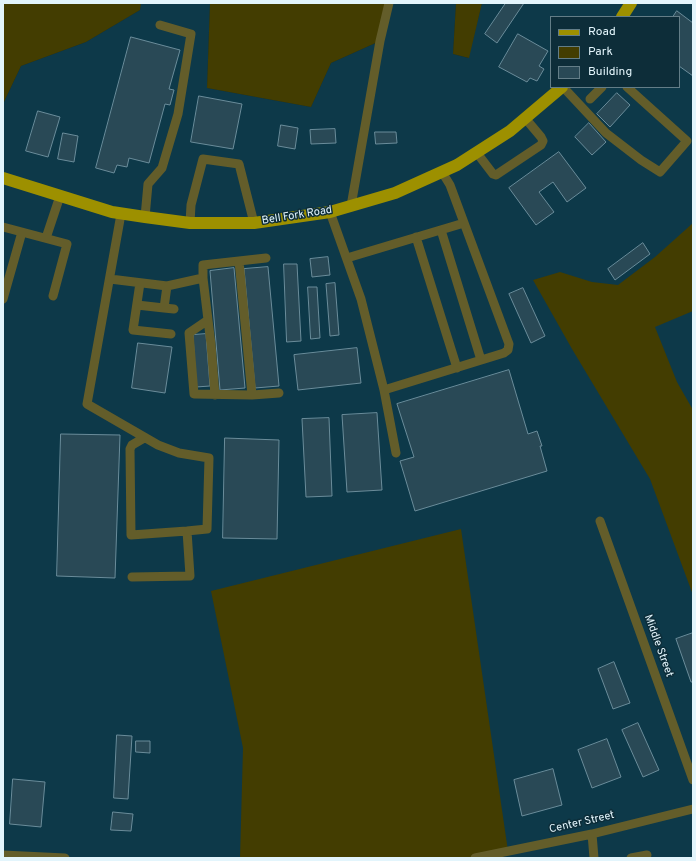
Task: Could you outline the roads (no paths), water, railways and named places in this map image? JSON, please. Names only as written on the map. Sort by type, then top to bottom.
[{"type":"main road","points":[[623,16],[631,3]]},
{"type":"main road","name":"Bell Fork Road","points":[[3,178],[112,212],[190,223],[254,223],[330,212],[395,193],[457,166],[510,131],[561,88]]},
{"type":"street","points":[[351,206],[380,41],[389,3]]},
{"type":"street","points":[[145,217],[148,184],[162,168],[178,114],[190,34],[160,25]]},
{"type":"street","points":[[563,88],[606,133],[641,160],[660,172],[687,141],[628,88]]},
{"type":"street","points":[[590,99],[601,88]]},
{"type":"street","points":[[476,153],[493,174],[496,175],[541,145],[543,141],[541,137],[525,118]]},
{"type":"street","points":[[190,223],[191,205],[203,159],[239,164],[254,223]]},
{"type":"street","points":[[384,390],[504,353],[508,350],[509,344],[450,184],[442,172]]},
{"type":"street","points":[[46,238],[60,196]]},
{"type":"street","points":[[330,212],[361,299],[384,390],[396,453]]},
{"type":"street","points":[[121,214],[87,404],[158,445],[180,453],[209,458],[207,529],[131,535],[130,449],[132,445],[144,438]]},
{"type":"street","points":[[347,258],[464,223]]},
{"type":"street","points":[[3,227],[67,244],[53,296]]},
{"type":"street","points":[[441,230],[481,360]]},
{"type":"street","points":[[3,299],[22,232]]},
{"type":"street","points":[[416,237],[457,368]]},
{"type":"street","points":[[215,395],[211,344],[203,278],[203,264],[266,258]]},
{"type":"street","points":[[238,261],[252,395]]},
{"type":"street","points":[[110,279],[167,286],[203,278]]},
{"type":"street","points":[[140,283],[133,330],[171,334]]},
{"type":"street","points":[[137,305],[169,309],[167,286]]},
{"type":"street","points":[[208,320],[188,333],[194,394],[252,395],[279,393]]},
{"type":"street","name":"Middle Street","points":[[600,521],[693,780]]},
{"type":"street","points":[[132,577],[190,576],[187,531]]},
{"type":"street","name":"Center Street","points":[[475,858],[592,834],[693,809]]},
{"type":"street","points":[[592,834],[594,858]]},
{"type":"street","points":[[3,855],[65,858]]},
{"type":"street","points":[[631,858],[648,855]]}]
